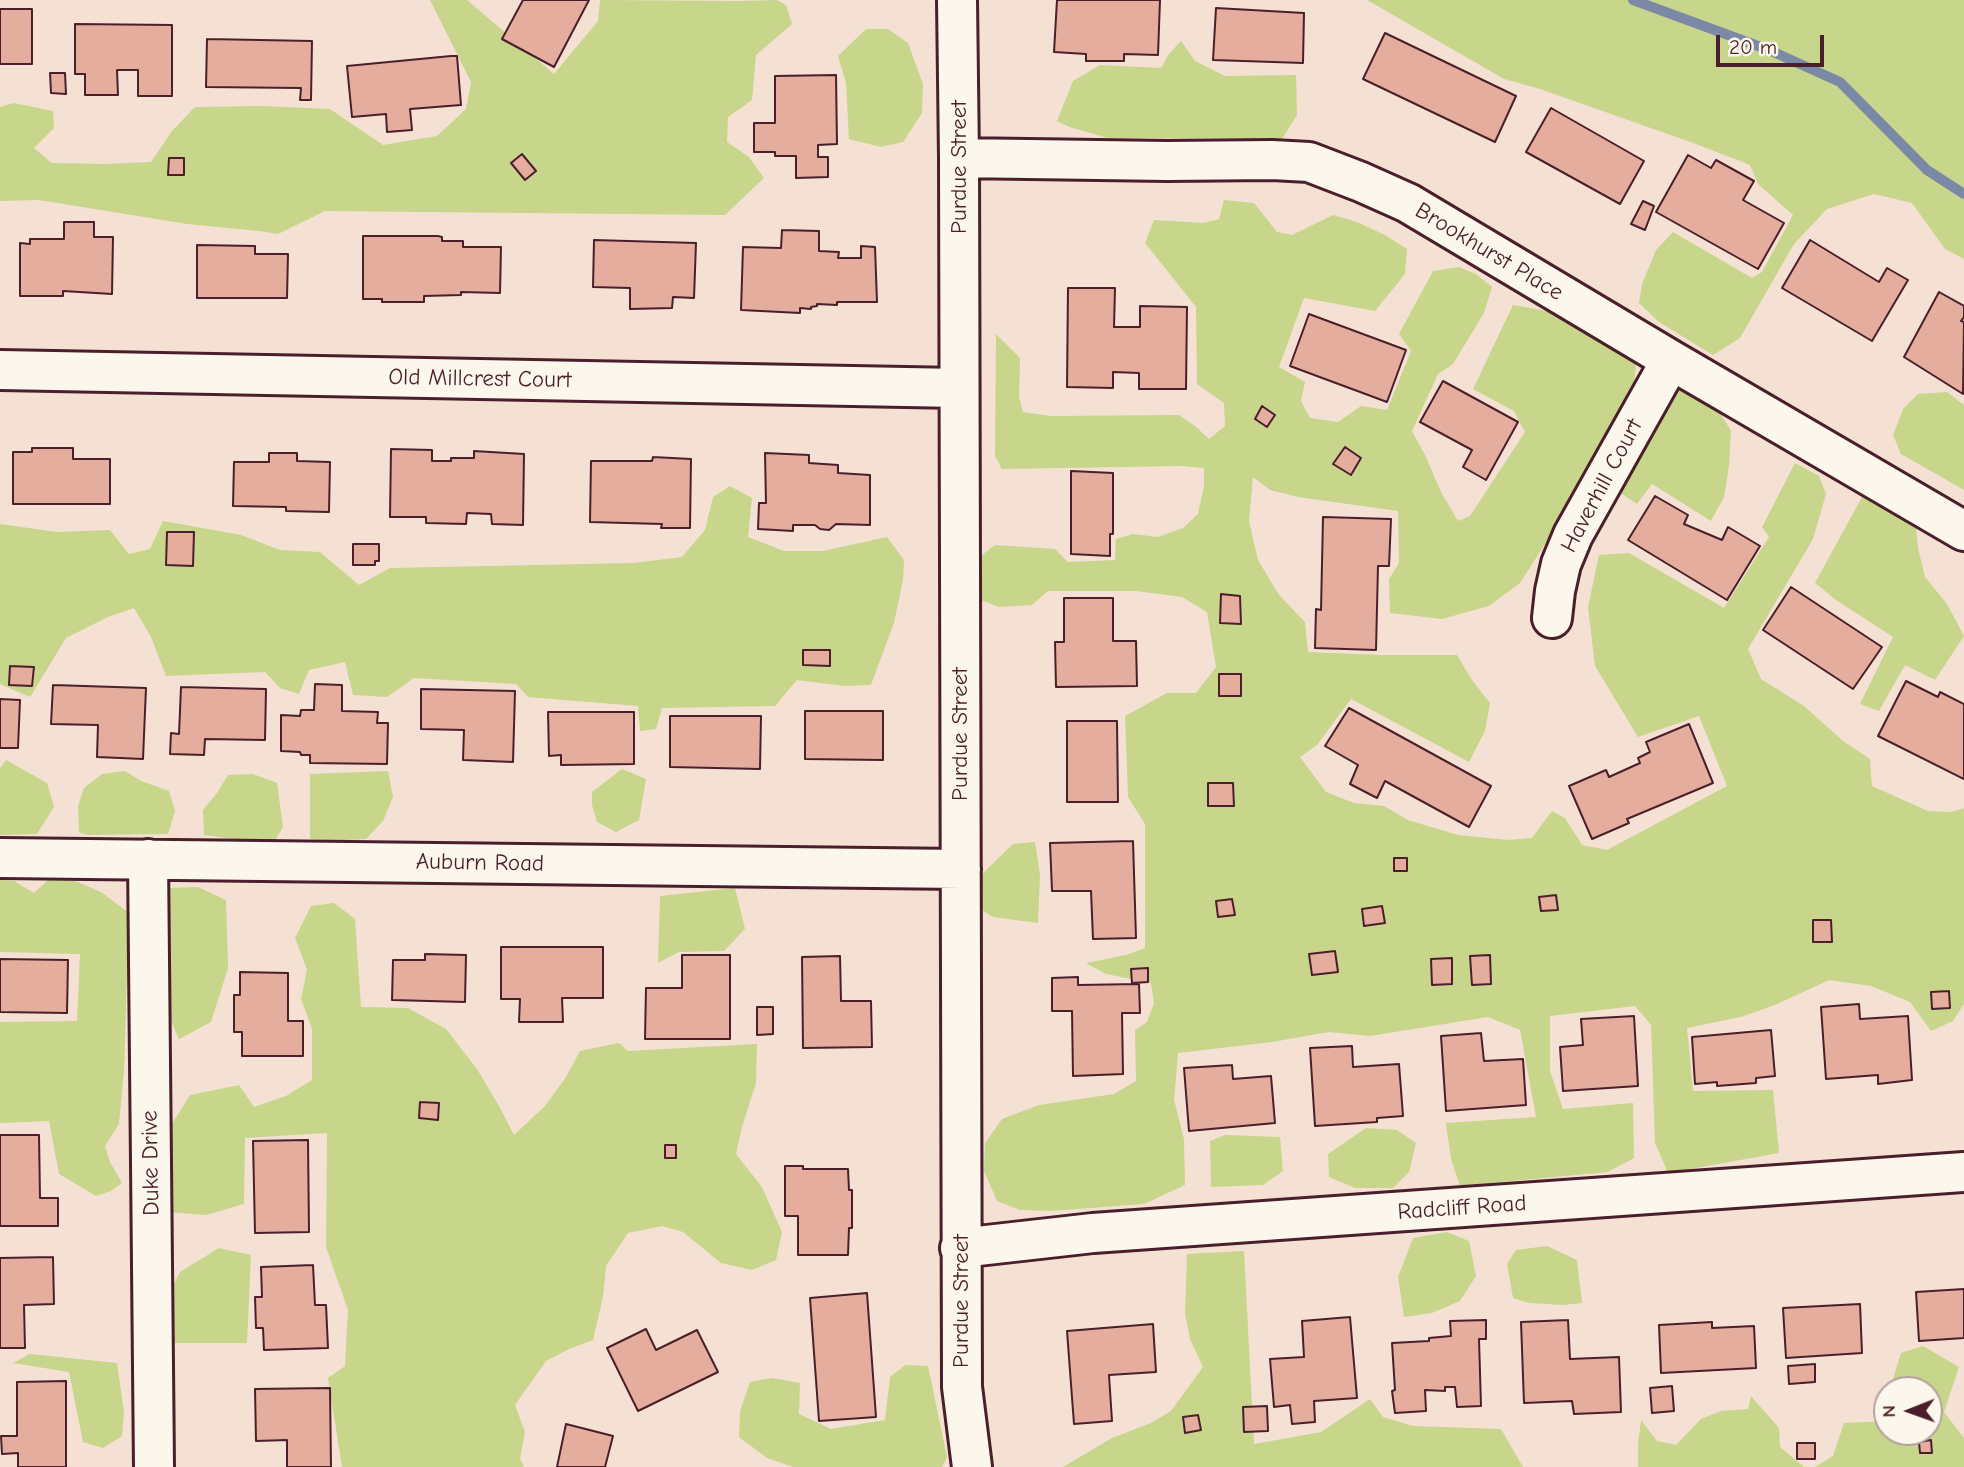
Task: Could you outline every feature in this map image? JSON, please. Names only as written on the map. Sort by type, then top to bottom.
[{"type":"street","name":"Purdue Street","points":[[957,0],[961,1387],[972,1467]]},
{"type":"street","name":"Brookhurst Place","points":[[959,158],[1272,160],[1309,163],[1361,182],[1408,203],[1964,531]]},
{"type":"street","name":"Haverhill Court","points":[[1552,618],[1561,564],[1573,534],[1671,360]]},
{"type":"street","name":"Old Millcrest Court","points":[[0,370],[959,388]]},
{"type":"street","name":"Auburn Road","points":[[0,858],[961,869]]},
{"type":"street","name":"Duke Drive","points":[[148,859],[154,1467]]},
{"type":"street","name":"Radcliff Road","points":[[960,1248],[1093,1233],[1964,1172]]},
{"type":"green space","points":[[430,0],[467,0],[554,74],[598,21],[600,0],[777,0],[786,5],[792,24],[756,55],[752,100],[728,117],[727,142],[749,157],[764,178],[725,215],[325,211],[278,234],[187,224],[39,200],[0,201],[0,107],[14,103],[53,111],[54,128],[34,148],[52,163],[151,162],[172,131],[195,107],[330,109],[383,145],[437,136],[466,109],[471,82]]},
{"type":"green space","points":[[1367,0],[1964,0],[1964,259],[1945,249],[1912,203],[1874,194],[1827,209],[1794,244],[1740,338],[1713,355],[1659,322],[1639,303],[1642,284],[1656,250],[1673,232],[1752,278],[1762,272],[1793,215],[1758,184],[1750,165],[1540,89],[1504,79]]},
{"type":"green space","points":[[866,29],[888,29],[908,43],[923,84],[922,113],[903,142],[881,147],[849,139],[846,83],[838,56]]},
{"type":"green space","points":[[1181,41],[1195,61],[1225,76],[1296,75],[1297,115],[1282,139],[1108,138],[1057,121],[1073,81],[1100,65],[1161,68]]},
{"type":"green space","points":[[1224,200],[1254,203],[1277,232],[1292,235],[1333,215],[1357,222],[1407,249],[1405,274],[1375,311],[1304,298],[1279,367],[1305,382],[1301,401],[1310,418],[1338,422],[1361,406],[1387,410],[1411,351],[1399,334],[1433,271],[1459,267],[1476,274],[1492,287],[1484,313],[1453,364],[1438,374],[1412,431],[1458,521],[1470,516],[1525,432],[1514,411],[1473,389],[1513,305],[1552,312],[1636,363],[1632,409],[1520,583],[1489,606],[1442,619],[1390,613],[1389,579],[1399,563],[1398,511],[1298,497],[1270,490],[1253,477],[1249,521],[1258,560],[1279,595],[1305,622],[1308,652],[1457,655],[1490,703],[1485,731],[1469,762],[1351,699],[1317,745],[1300,757],[1326,792],[1354,803],[1384,806],[1408,820],[1458,835],[1509,840],[1532,838],[1552,811],[1565,818],[1582,845],[1607,850],[1727,786],[1699,716],[1638,737],[1595,666],[1588,607],[1599,555],[1629,553],[1724,608],[1769,537],[1762,527],[1795,463],[1819,476],[1826,494],[1813,539],[1748,649],[1761,679],[1804,706],[1843,741],[1870,759],[1872,786],[1928,811],[1951,812],[1964,808],[1964,1004],[1953,1021],[1931,1031],[1910,1002],[1871,986],[1829,980],[1775,1005],[1741,1017],[1687,1028],[1693,1091],[1773,1090],[1779,1153],[1668,1173],[1655,1143],[1651,1025],[1635,1006],[1550,1016],[1550,1071],[1563,1109],[1633,1103],[1634,1158],[1608,1172],[1460,1186],[1451,1159],[1446,1123],[1536,1117],[1520,1030],[1488,1017],[1370,1036],[1329,1032],[1178,1053],[1174,1100],[1184,1139],[1185,1185],[1144,1204],[1051,1211],[1020,1210],[997,1201],[984,1171],[985,1143],[1002,1119],[1039,1105],[1114,1094],[1136,1081],[1135,1030],[1147,1022],[1154,1003],[1151,983],[1106,974],[1086,963],[1126,955],[1145,948],[1145,824],[1128,797],[1125,716],[1167,693],[1196,693],[1216,667],[1207,612],[1182,597],[1136,591],[1048,591],[1032,605],[999,607],[981,600],[978,558],[995,545],[1055,549],[1068,562],[1115,560],[1116,539],[1133,534],[1158,537],[1183,528],[1198,514],[1204,485],[1204,468],[1182,466],[1002,469],[995,456],[996,334],[1020,358],[1019,397],[1023,412],[1051,416],[1179,415],[1209,439],[1225,426],[1224,403],[1197,384],[1196,307],[1145,243],[1154,220],[1203,223],[1219,219]]},
{"type":"green space","points":[[1688,381],[1716,406],[1731,431],[1724,497],[1711,521],[1652,484],[1637,504],[1616,490],[1672,387]]},
{"type":"green space","points":[[1947,392],[1964,405],[1964,490],[1901,454],[1893,435],[1903,409],[1918,394]]},
{"type":"green space","points":[[730,486],[752,498],[748,537],[784,551],[823,551],[887,537],[904,560],[903,580],[894,623],[871,685],[845,686],[797,680],[775,706],[662,708],[656,729],[640,731],[638,706],[528,697],[516,684],[414,678],[387,697],[353,695],[345,662],[309,670],[299,694],[280,688],[265,672],[166,676],[151,637],[134,608],[108,617],[66,638],[30,697],[0,684],[0,524],[57,532],[110,530],[129,554],[150,549],[163,521],[241,535],[280,550],[320,552],[359,585],[390,568],[634,563],[682,557],[705,530],[713,497]]},
{"type":"green space","points":[[1862,497],[1916,528],[1925,577],[1947,604],[1964,636],[1935,680],[1905,665],[1879,711],[1860,704],[1893,637],[1815,583]]},
{"type":"green space","points":[[6,760],[47,783],[54,807],[37,834],[0,835],[0,768]]},
{"type":"green space","points":[[622,769],[646,779],[639,820],[616,832],[597,822],[592,805],[592,792]]},
{"type":"green space","points":[[125,771],[141,781],[169,791],[175,811],[168,834],[87,835],[79,832],[78,806],[84,788],[102,774]]},
{"type":"green space","points":[[388,771],[393,797],[383,821],[366,839],[310,839],[310,774]]},
{"type":"green space","points":[[253,774],[277,783],[283,827],[273,844],[204,835],[203,810],[228,775]]},
{"type":"green space","points":[[1035,842],[1040,875],[1038,923],[993,917],[982,910],[981,875],[1013,844]]},
{"type":"green space","points":[[63,876],[101,892],[129,913],[124,1071],[119,1124],[105,1146],[110,1162],[122,1183],[111,1191],[96,1196],[59,1174],[49,1121],[0,1123],[0,1022],[77,1021],[80,954],[0,952],[0,880],[14,881],[34,893],[49,879]]},
{"type":"green space","points":[[198,887],[226,900],[228,968],[211,1022],[179,1039],[171,1021],[168,888]]},
{"type":"green space","points":[[735,888],[745,929],[724,951],[679,952],[658,963],[660,896]]},
{"type":"green space","points":[[334,903],[355,919],[361,1007],[408,1008],[446,1029],[477,1069],[514,1135],[545,1106],[566,1077],[580,1051],[619,1043],[628,1051],[757,1044],[756,1083],[736,1154],[762,1187],[782,1232],[776,1260],[752,1270],[721,1263],[683,1232],[662,1226],[628,1233],[606,1266],[603,1297],[593,1340],[546,1361],[515,1405],[525,1432],[520,1459],[524,1467],[342,1467],[328,1378],[345,1366],[348,1310],[326,1247],[327,1133],[245,1138],[244,1204],[206,1215],[167,1212],[165,1135],[190,1095],[239,1085],[254,1107],[286,1096],[312,1080],[312,1029],[301,999],[307,970],[295,938],[311,906]]},
{"type":"green space","points":[[1366,1128],[1397,1130],[1416,1143],[1409,1172],[1393,1188],[1355,1188],[1329,1177],[1328,1154]]},
{"type":"green space","points":[[1225,1135],[1280,1137],[1283,1171],[1263,1185],[1211,1187],[1210,1141]]},
{"type":"green space","points":[[1447,1232],[1469,1241],[1476,1276],[1460,1301],[1432,1313],[1404,1317],[1398,1277],[1413,1238]]},
{"type":"green space","points":[[1547,1246],[1577,1260],[1582,1303],[1529,1303],[1513,1298],[1507,1264],[1516,1250]]},
{"type":"green space","points":[[219,1248],[251,1255],[247,1343],[167,1343],[171,1290],[180,1272]]},
{"type":"green space","points":[[1244,1251],[1254,1444],[1321,1432],[1370,1399],[1383,1417],[1413,1426],[1501,1429],[1523,1467],[1063,1467],[1112,1438],[1151,1423],[1171,1411],[1203,1367],[1190,1339],[1185,1313],[1187,1254]]},
{"type":"green space","points":[[1923,1346],[1959,1367],[1944,1412],[1964,1438],[1964,1467],[1815,1467],[1833,1456],[1844,1423],[1873,1422],[1873,1446],[1943,1446],[1943,1376],[1894,1376],[1901,1353]]},
{"type":"green space","points":[[30,1354],[117,1363],[124,1412],[122,1436],[103,1448],[83,1442],[69,1372],[13,1363]]},
{"type":"green space","points":[[905,1365],[928,1366],[947,1457],[942,1467],[793,1467],[767,1458],[739,1437],[740,1411],[750,1382],[772,1378],[800,1383],[799,1414],[831,1429],[885,1420],[890,1377]]},
{"type":"green space","points":[[1751,1396],[1779,1428],[1780,1447],[1804,1467],[1638,1467],[1641,1420],[1657,1441],[1676,1445],[1701,1419],[1721,1411],[1748,1409]]},
{"type":"building","points":[[523,0],[589,0],[554,67],[502,39]]},
{"type":"building","points":[[1057,0],[1160,0],[1158,55],[1124,54],[1124,61],[1086,61],[1086,54],[1054,52]]},
{"type":"building","points":[[1216,8],[1304,13],[1303,63],[1213,60]]},
{"type":"building","points":[[0,9],[32,9],[32,64],[0,64]]},
{"type":"building","points":[[75,24],[172,25],[172,96],[138,96],[138,70],[117,70],[118,95],[85,95],[85,74],[75,74]]},
{"type":"building","points":[[1385,33],[1516,96],[1495,142],[1363,79]]},
{"type":"building","points":[[207,39],[312,41],[311,100],[300,100],[301,88],[206,87]]},
{"type":"building","points":[[457,56],[461,105],[410,109],[412,130],[387,132],[386,114],[352,117],[347,66]]},
{"type":"building","points":[[50,73],[65,73],[66,94],[51,93]]},
{"type":"building","points":[[836,75],[837,144],[818,145],[818,157],[828,157],[828,177],[796,178],[796,156],[754,152],[754,123],[775,123],[775,76]]},
{"type":"building","points":[[1551,108],[1644,161],[1620,204],[1526,152]]},
{"type":"building","points":[[522,154],[536,171],[525,180],[511,163]]},
{"type":"building","points":[[1688,155],[1711,168],[1716,160],[1754,181],[1743,200],[1784,223],[1758,269],[1656,212]]},
{"type":"building","points":[[169,158],[184,158],[184,175],[168,175]]},
{"type":"building","points":[[1643,201],[1654,206],[1645,230],[1631,224]]},
{"type":"building","points":[[64,222],[94,222],[94,237],[113,237],[112,294],[63,291],[63,296],[20,296],[20,243],[30,244],[30,239],[64,239]]},
{"type":"building","points":[[782,230],[819,231],[819,251],[839,252],[838,258],[861,258],[861,246],[875,247],[877,302],[817,304],[811,309],[800,308],[800,313],[741,310],[743,247],[781,248]]},
{"type":"building","points":[[363,236],[438,236],[442,237],[442,241],[463,241],[463,247],[501,247],[500,293],[461,292],[461,295],[424,296],[424,302],[363,299]]},
{"type":"building","points":[[594,240],[696,243],[694,298],[673,297],[672,308],[630,309],[630,288],[593,287]]},
{"type":"building","points":[[1810,240],[1879,282],[1887,268],[1908,280],[1872,341],[1782,288]]},
{"type":"building","points":[[197,245],[255,246],[255,254],[288,254],[287,298],[197,298]]},
{"type":"building","points":[[1068,288],[1115,288],[1114,327],[1140,327],[1140,306],[1187,307],[1186,389],[1139,389],[1139,373],[1113,372],[1113,388],[1067,387]]},
{"type":"building","points":[[1939,292],[1964,306],[1964,317],[1961,321],[1964,322],[1963,394],[1904,357]]},
{"type":"building","points":[[1309,314],[1406,350],[1387,402],[1290,366]]},
{"type":"building","points":[[1443,381],[1518,422],[1486,480],[1463,467],[1472,450],[1420,422]]},
{"type":"building","points":[[1262,406],[1275,415],[1267,427],[1255,419]]},
{"type":"building","points":[[1345,447],[1361,458],[1351,475],[1333,464]]},
{"type":"building","points":[[32,448],[73,448],[73,459],[110,459],[110,504],[13,504],[13,452],[32,452]]},
{"type":"building","points":[[391,449],[432,450],[432,461],[474,458],[474,451],[524,454],[523,525],[492,524],[491,514],[467,513],[466,524],[426,523],[426,517],[390,517]]},
{"type":"building","points":[[269,453],[297,453],[297,461],[330,462],[329,512],[286,511],[286,507],[233,506],[234,462],[269,462]]},
{"type":"building","points":[[765,453],[809,455],[809,463],[838,465],[838,473],[870,475],[870,525],[836,524],[829,530],[815,525],[793,525],[793,531],[758,529],[759,503],[766,503]]},
{"type":"building","points":[[653,457],[691,459],[690,528],[661,528],[662,524],[590,522],[591,461],[652,461]]},
{"type":"building","points":[[1071,471],[1113,473],[1113,534],[1110,534],[1110,556],[1071,554]]},
{"type":"building","points":[[1655,496],[1688,515],[1684,524],[1722,540],[1728,527],[1760,546],[1727,600],[1628,540]]},
{"type":"building","points":[[1323,517],[1391,519],[1389,566],[1378,566],[1376,650],[1315,648],[1316,609],[1321,610]]},
{"type":"building","points":[[167,532],[194,532],[193,566],[166,565]]},
{"type":"building","points":[[353,544],[379,544],[379,561],[375,561],[375,565],[353,565]]},
{"type":"building","points":[[1791,587],[1882,647],[1853,689],[1763,630]]},
{"type":"building","points":[[1221,594],[1240,596],[1241,624],[1220,623]]},
{"type":"building","points":[[1064,598],[1113,598],[1113,641],[1136,641],[1137,686],[1056,687],[1055,642],[1064,642]]},
{"type":"building","points":[[803,650],[830,650],[830,666],[803,665]]},
{"type":"building","points":[[10,666],[34,667],[32,686],[9,685]]},
{"type":"building","points":[[1219,674],[1241,674],[1241,696],[1219,696]]},
{"type":"building","points":[[1906,681],[1938,697],[1940,692],[1964,704],[1964,779],[1878,736]]},
{"type":"building","points":[[315,684],[342,685],[342,711],[378,712],[377,723],[388,723],[387,764],[310,763],[310,755],[281,751],[281,715],[300,716],[301,710],[314,710]]},
{"type":"building","points":[[53,685],[146,688],[143,759],[97,757],[98,725],[51,724]]},
{"type":"building","points":[[181,687],[266,689],[265,740],[205,739],[204,755],[170,754],[171,733],[179,734]]},
{"type":"building","points":[[421,689],[515,691],[513,762],[463,760],[464,730],[421,729]]},
{"type":"building","points":[[0,699],[20,700],[18,748],[0,748]]},
{"type":"building","points":[[1349,708],[1491,786],[1469,827],[1385,781],[1377,798],[1350,784],[1358,765],[1325,746]]},
{"type":"building","points":[[805,711],[883,711],[883,760],[805,759]]},
{"type":"building","points":[[548,712],[634,712],[634,764],[561,765],[561,755],[549,756]]},
{"type":"building","points":[[670,716],[761,716],[760,769],[670,767]]},
{"type":"building","points":[[1067,721],[1117,721],[1118,802],[1067,802]]},
{"type":"building","points":[[1689,724],[1713,783],[1627,819],[1629,823],[1592,839],[1569,786],[1606,770],[1609,777],[1640,763],[1638,758],[1650,752],[1646,742]]},
{"type":"building","points":[[1208,783],[1233,783],[1234,806],[1208,806]]},
{"type":"building","points":[[1133,841],[1136,938],[1093,939],[1091,891],[1052,891],[1050,843]]},
{"type":"building","points":[[1394,858],[1407,858],[1407,871],[1394,871]]},
{"type":"building","points":[[1556,895],[1558,910],[1541,911],[1539,897]]},
{"type":"building","points":[[1232,899],[1235,915],[1218,917],[1216,901]]},
{"type":"building","points":[[1382,906],[1385,923],[1364,926],[1362,909]]},
{"type":"building","points":[[1813,920],[1831,920],[1832,942],[1813,942]]},
{"type":"building","points":[[501,947],[603,947],[603,998],[562,998],[563,1022],[519,1022],[520,999],[501,999]]},
{"type":"building","points":[[1335,951],[1338,972],[1312,975],[1309,954]]},
{"type":"building","points":[[425,954],[466,955],[465,1002],[392,1000],[393,960],[425,960]]},
{"type":"building","points":[[682,955],[730,955],[730,1039],[645,1039],[646,988],[682,988]]},
{"type":"building","points":[[1490,955],[1491,984],[1472,985],[1470,956]]},
{"type":"building","points":[[840,956],[841,1001],[871,1001],[872,1047],[803,1048],[802,957]]},
{"type":"building","points":[[1452,958],[1452,984],[1432,985],[1431,959]]},
{"type":"building","points":[[0,959],[68,960],[67,1013],[0,1012]]},
{"type":"building","points":[[1148,968],[1148,982],[1132,983],[1131,969]]},
{"type":"building","points":[[240,972],[288,973],[288,1021],[303,1021],[303,1056],[242,1056],[242,1032],[234,1032],[234,995],[240,995]]},
{"type":"building","points":[[1078,977],[1078,985],[1139,984],[1140,1013],[1122,1013],[1123,1074],[1073,1076],[1072,1011],[1052,1011],[1052,978]]},
{"type":"building","points":[[1949,991],[1950,1008],[1932,1009],[1931,992]]},
{"type":"building","points":[[1859,1004],[1860,1019],[1908,1016],[1912,1080],[1878,1084],[1878,1075],[1826,1079],[1821,1007]]},
{"type":"building","points":[[757,1007],[773,1007],[773,1034],[757,1035]]},
{"type":"building","points":[[1634,1016],[1638,1086],[1563,1091],[1560,1047],[1583,1045],[1581,1019]]},
{"type":"building","points":[[1771,1030],[1775,1076],[1756,1078],[1756,1083],[1717,1086],[1717,1082],[1695,1084],[1692,1037]]},
{"type":"building","points":[[1481,1033],[1484,1061],[1523,1059],[1526,1105],[1446,1111],[1441,1036]]},
{"type":"building","points":[[1352,1046],[1353,1067],[1399,1064],[1403,1116],[1377,1118],[1377,1122],[1315,1126],[1310,1048]]},
{"type":"building","points":[[1232,1065],[1233,1079],[1271,1076],[1275,1123],[1189,1131],[1184,1068]]},
{"type":"building","points":[[420,1102],[439,1103],[438,1120],[419,1118]]},
{"type":"building","points":[[0,1135],[39,1135],[40,1198],[58,1198],[58,1226],[0,1226]]},
{"type":"building","points":[[308,1140],[309,1232],[255,1233],[253,1141]]},
{"type":"building","points":[[665,1145],[676,1145],[676,1158],[665,1158]]},
{"type":"building","points":[[785,1166],[803,1166],[803,1169],[848,1169],[849,1190],[852,1190],[852,1228],[849,1228],[848,1255],[798,1255],[798,1216],[785,1216]]},
{"type":"building","points":[[53,1257],[54,1304],[24,1305],[25,1348],[0,1348],[0,1258]]},
{"type":"building","points":[[313,1265],[315,1305],[326,1305],[328,1348],[264,1350],[263,1328],[256,1328],[255,1297],[262,1297],[261,1267]]},
{"type":"building","points":[[1964,1289],[1964,1338],[1919,1341],[1916,1292]]},
{"type":"building","points":[[867,1293],[876,1417],[819,1421],[810,1298]]},
{"type":"building","points":[[1860,1304],[1862,1353],[1786,1358],[1783,1308]]},
{"type":"building","points":[[1350,1317],[1357,1398],[1314,1401],[1315,1422],[1292,1424],[1290,1405],[1274,1407],[1270,1359],[1304,1357],[1302,1321]]},
{"type":"building","points":[[1486,1320],[1486,1339],[1479,1339],[1481,1406],[1457,1407],[1455,1387],[1445,1387],[1445,1391],[1425,1390],[1426,1411],[1395,1413],[1392,1343],[1429,1341],[1429,1338],[1451,1336],[1450,1321]]},
{"type":"building","points":[[1568,1320],[1570,1359],[1619,1357],[1621,1412],[1574,1414],[1572,1401],[1524,1403],[1521,1322]]},
{"type":"building","points":[[1712,1322],[1712,1328],[1754,1326],[1756,1368],[1661,1373],[1659,1325]]},
{"type":"building","points":[[1153,1324],[1156,1372],[1109,1375],[1112,1421],[1074,1424],[1067,1331]]},
{"type":"building","points":[[646,1329],[656,1350],[697,1330],[718,1372],[638,1411],[607,1348]]},
{"type":"building","points":[[1815,1364],[1815,1382],[1789,1384],[1788,1366]]},
{"type":"building","points":[[66,1381],[66,1467],[18,1467],[18,1453],[2,1454],[1,1436],[17,1436],[17,1382]]},
{"type":"building","points":[[1672,1386],[1674,1411],[1652,1413],[1650,1388]]},
{"type":"building","points":[[330,1388],[331,1467],[287,1467],[287,1440],[256,1441],[255,1389]]},
{"type":"building","points":[[1267,1406],[1268,1431],[1244,1432],[1243,1407]]},
{"type":"building","points":[[1198,1415],[1201,1430],[1185,1433],[1183,1417]]},
{"type":"building","points":[[566,1424],[613,1436],[605,1467],[557,1467]]},
{"type":"building","points":[[1797,1443],[1815,1443],[1815,1459],[1797,1459]]},
{"type":"building","points":[[1919,1446],[1931,1446],[1932,1453],[1920,1453]]},
{"type":"waterway","points":[[1633,0],[1769,50],[1840,82],[1927,170],[1964,194]]}]
